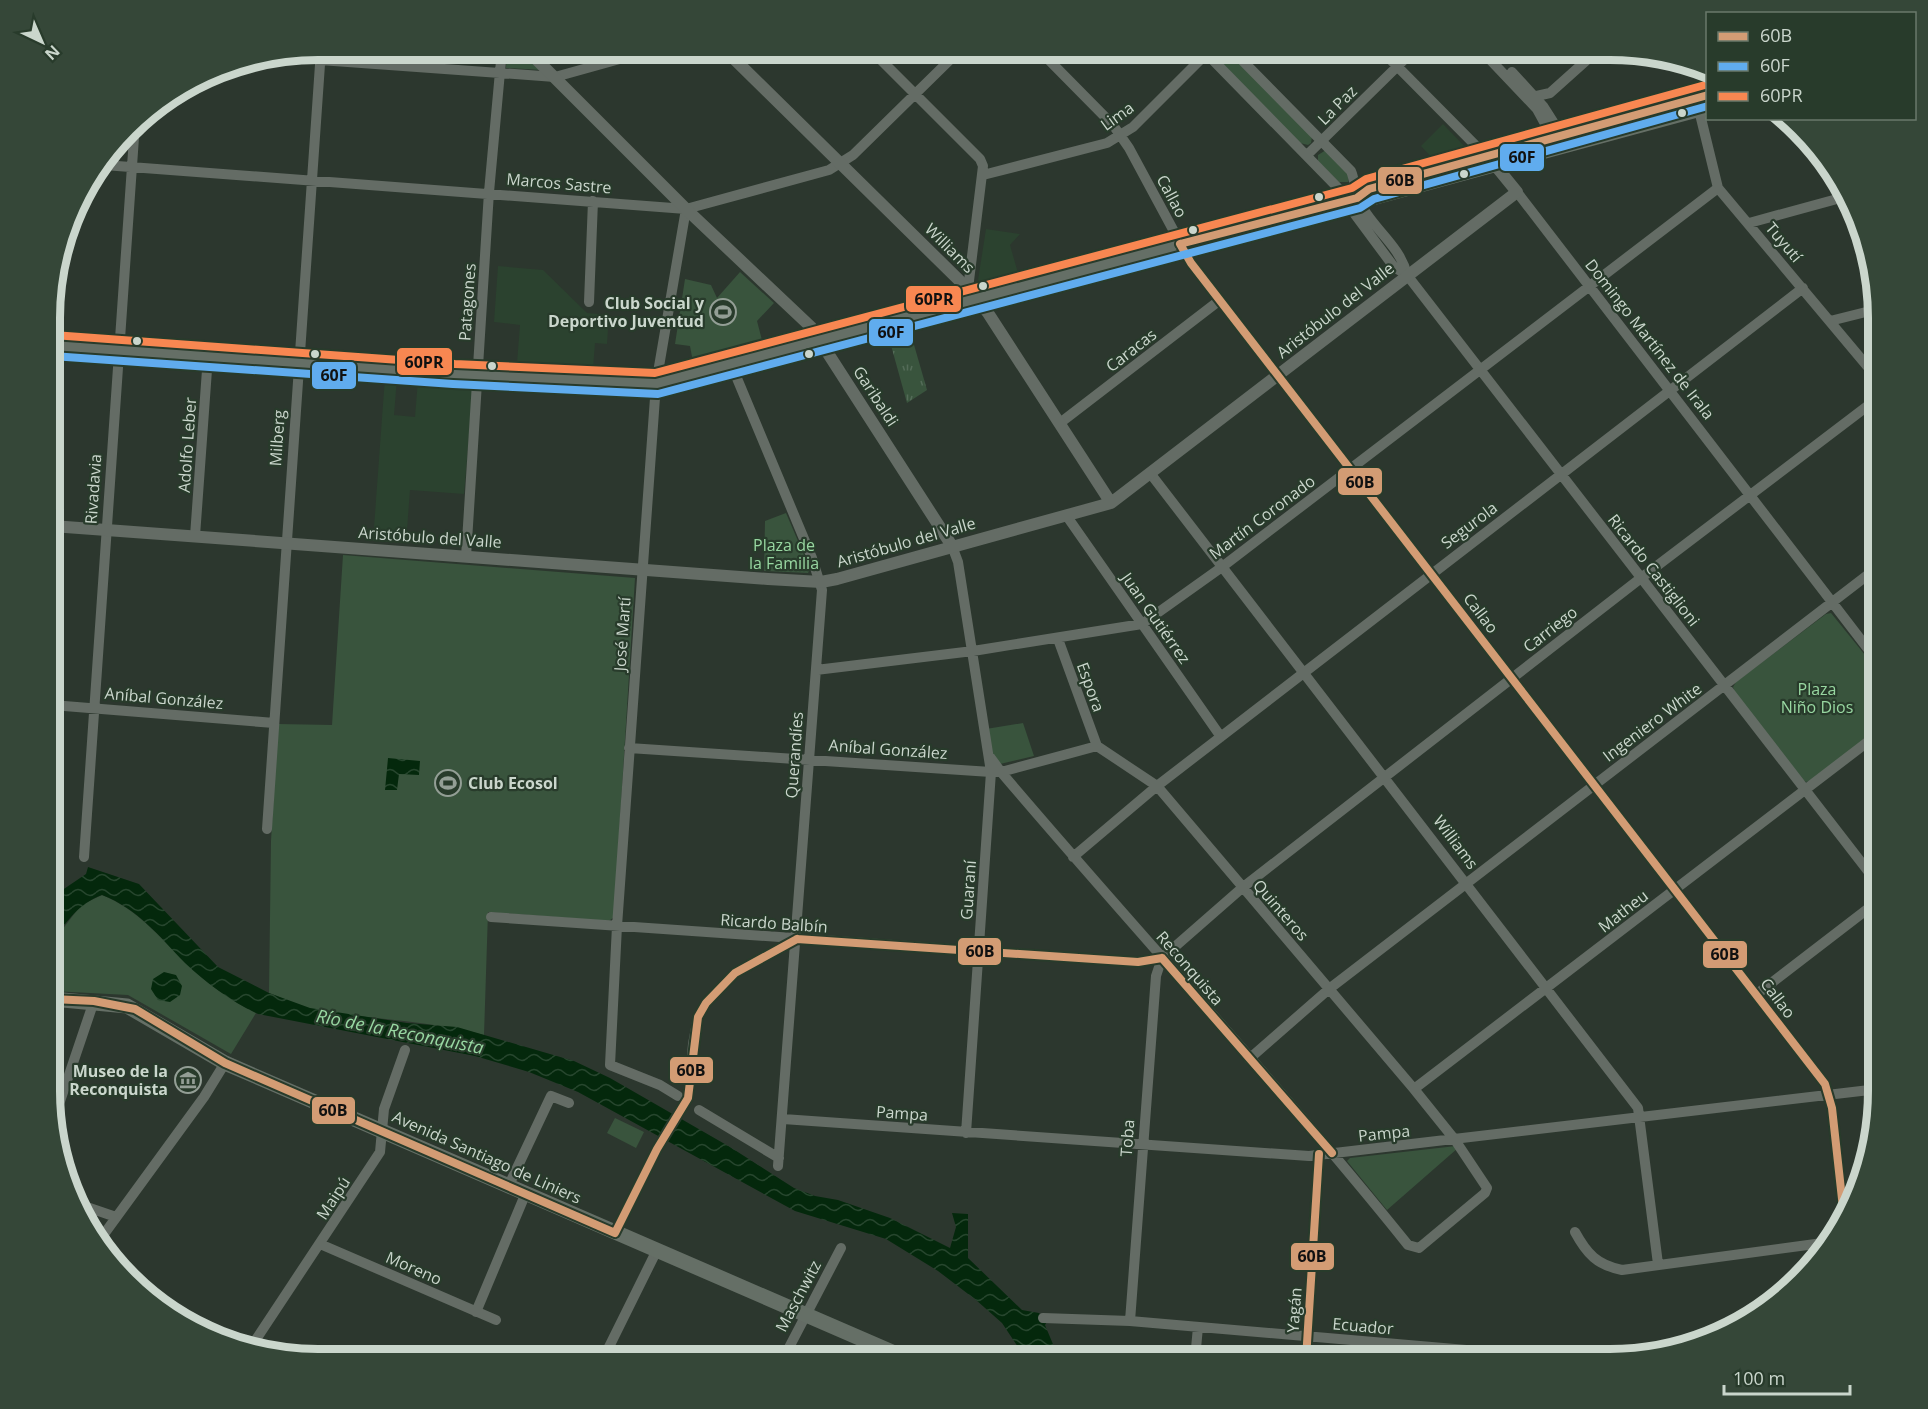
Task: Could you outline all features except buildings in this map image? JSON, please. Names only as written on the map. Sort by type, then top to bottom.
[{"type":"main road","points":[[1490,160],[1706,95]]},
{"type":"main road","points":[[60,345],[477,375],[656,384],[820,341],[972,294],[1351,200],[1369,189],[1703,108]]},
{"type":"main road","name":"Avenida Santiago de Liniers","points":[[60,999],[94,1001],[135,1009],[225,1063],[656,1252],[885,1349]]},
{"type":"street","name":"Milberg","points":[[267,829],[320,60]]},
{"type":"street","points":[[370,60],[555,77],[616,60]]},
{"type":"street","name":"Patagones","points":[[466,556],[489,192],[501,60]]},
{"type":"street","name":"Garibaldi","points":[[537,60],[686,208],[811,327],[952,546],[958,562],[990,757]]},
{"type":"street","name":"Williams","points":[[735,60],[972,294],[988,313],[1111,503]]},
{"type":"street","points":[[881,60],[980,159],[984,166],[972,294]]},
{"type":"street","name":"Marcos Sastre","points":[[110,165],[686,208],[829,170],[854,155],[950,60]]},
{"type":"street","name":"Callao","points":[[1048,60],[1120,136],[1180,244],[1220,300],[1825,1084],[1830,1095],[1842,1202]]},
{"type":"street","name":"Lima","points":[[983,176],[1107,143],[1120,136],[1133,127],[1197,60]]},
{"type":"street","name":"Ricardo Castiglioni","points":[[1215,60],[1351,200],[1395,267],[1407,275],[1868,871]]},
{"type":"street","name":"Ricardo Castiglioni","points":[[1242,60],[1351,171],[1356,182],[1351,200]]},
{"type":"street","name":"Domingo Martínez de Irala","points":[[1390,60],[1490,160],[1517,192],[1868,649]]},
{"type":"street","name":"La Paz","points":[[1307,155],[1404,60]]},
{"type":"street","points":[[1492,60],[1531,97]]},
{"type":"street","points":[[1500,60],[1531,97],[1540,114],[1553,129]]},
{"type":"street","points":[[1531,97],[1550,93],[1587,60]]},
{"type":"street","name":"Tuyutí","points":[[1703,108],[1718,188],[1868,367]]},
{"type":"street","name":"Rivadavia","points":[[84,857],[134,138]]},
{"type":"street","name":"Martín Coronado","points":[[816,670],[973,651],[1142,624],[1222,567],[1718,188]]},
{"type":"street","name":"Aristóbulo del Valle","points":[[60,527],[821,582],[1111,503],[1517,192]]},
{"type":"street","points":[[1749,223],[1838,199]]},
{"type":"street","points":[[589,302],[593,201]]},
{"type":"street","name":"José Martí","points":[[681,1101],[660,1085],[610,1065],[629,748],[656,384],[686,208]]},
{"type":"street","name":"Segurola","points":[[1073,857],[1157,786],[1803,288]]},
{"type":"street","name":"Caracas","points":[[1060,423],[1220,300]]},
{"type":"street","points":[[1830,321],[1868,312]]},
{"type":"street","name":"Adolfo Leber","points":[[195,536],[208,356]]},
{"type":"street","name":"Querandíes","points":[[699,1110],[778,1162],[797,939],[821,582],[731,364]]},
{"type":"street","name":"Carriego","points":[[1162,958],[1242,888],[1511,678],[1868,406]]},
{"type":"street","name":"Williams","points":[[1150,473],[1638,1108],[1658,1264]]},
{"type":"street","name":"Juan Gutiérrez","points":[[1066,515],[1221,737]]},
{"type":"street","name":"Ingeniero White","points":[[1249,1059],[1329,989],[1868,575]]},
{"type":"street","name":"Espora","points":[[1058,639],[1097,746]]},
{"type":"street","name":"Aníbal González","points":[[60,705],[274,723]]},
{"type":"street","name":"Matheu","points":[[1414,1089],[1868,742]]},
{"type":"street","points":[[996,772],[1097,746]]},
{"type":"street","name":"Quinteros","points":[[1097,746],[1157,786],[1414,1089],[1455,1140],[1487,1188],[1485,1193],[1419,1248]]},
{"type":"street","name":"Aníbal González","points":[[629,748],[996,772]]},
{"type":"street","name":"Guaraní","points":[[966,1133],[979,953],[996,772],[990,757]]},
{"type":"street","name":"Reconquista","points":[[996,772],[1332,1153],[1408,1245],[1419,1248]]},
{"type":"street","points":[[1757,994],[1868,909]]},
{"type":"street","name":"Ricardo Balbín","points":[[491,916],[1138,963],[1162,958]]},
{"type":"street","points":[[615,1233],[681,1101],[688,1098],[699,1017],[706,1003],[735,973],[797,939]]},
{"type":"street","name":"Toba","points":[[1130,1322],[1141,1144],[1156,976],[1162,958]]},
{"type":"street","points":[[61,1100],[94,1001]]},
{"type":"street","name":"Maipú","points":[[255,1341],[381,1152],[384,1109],[405,1050]]},
{"type":"street","points":[[103,1235],[204,1097],[225,1063]]},
{"type":"street","name":"Pampa","points":[[783,1119],[966,1133],[1319,1154],[1868,1090]]},
{"type":"street","points":[[508,1187],[552,1096],[569,1103]]},
{"type":"street","name":"Yagán","points":[[1306,1349],[1319,1154]]},
{"type":"street","points":[[476,1312],[525,1195]]},
{"type":"street","points":[[88,1208],[116,1217]]},
{"type":"street","points":[[1575,1232],[1587,1253],[1608,1267],[1622,1270],[1818,1244]]},
{"type":"street","name":"Moreno","points":[[320,1244],[496,1320]]},
{"type":"street","name":"Maschwitz","points":[[788,1349],[804,1314],[841,1248]]},
{"type":"street","points":[[608,1349],[656,1252]]},
{"type":"street","name":"Ecuador","points":[[1043,1318],[1198,1327],[1433,1349]]},
{"type":"street","points":[[1196,1349],[1198,1327]]},
{"type":"shaded area","points":[[1443,124],[1467,149],[1466,152],[1434,160],[1421,146]]},
{"type":"shaded area","points":[[986,229],[1020,234],[1010,245],[1018,273],[981,283],[978,280]]},
{"type":"shaded area","points":[[498,266],[543,270],[587,313],[609,315],[607,344],[595,343],[593,369],[517,363],[520,325],[494,322]]},
{"type":"shaded area","points":[[385,377],[397,378],[394,415],[415,417],[418,380],[469,383],[473,388],[464,494],[410,490],[406,543],[373,541]]},
{"type":"green space","points":[[506,60],[532,60],[542,70],[506,68]]},
{"type":"green space","points":[[1219,60],[1237,60],[1312,137],[1308,145],[1300,143]]},
{"type":"green space","points":[[1326,150],[1349,172],[1348,182],[1339,182],[1318,161],[1318,155]]},
{"type":"green space","name":"Club Social y Deportivo Juventud","points":[[740,272],[774,303],[757,321],[763,344],[693,362],[690,346],[675,344],[685,279],[711,285],[717,298]]},
{"type":"green space","points":[[910,331],[927,390],[907,403],[889,338]]},
{"type":"green space","name":"Plaza de la Familia","points":[[786,513],[810,569],[808,573],[764,571],[765,521]]},
{"type":"green space","name":"Club Ecosol","points":[[343,555],[635,578],[614,917],[609,921],[488,912],[484,1035],[442,1026],[312,1009],[269,993],[271,841],[278,724],[332,725]]},
{"type":"green space","name":"Plaza Niño Dios","points":[[1831,613],[1868,659],[1868,738],[1813,780],[1806,782],[1800,778],[1735,694],[1733,687],[1736,682],[1826,614]]},
{"type":"green space","points":[[1023,723],[1034,756],[1000,764],[991,756],[986,729]]},
{"type":"green space","points":[[102,895],[115,901],[137,915],[210,984],[256,1013],[231,1054],[128,995],[60,991],[60,933],[81,905]]},
{"type":"green space","points":[[615,1118],[644,1132],[636,1148],[607,1133]]},
{"type":"green space","points":[[1456,1146],[1458,1148],[1387,1210],[1347,1161],[1350,1158]]},
{"type":"green space","points":[[1201,1347],[1226,1349],[1201,1349]]},
{"type":"water","points":[[388,758],[420,761],[419,775],[399,774],[397,790],[385,790]]},
{"type":"water","name":"Río de la Reconquista","points":[[88,867],[139,884],[218,967],[269,993],[310,1008],[407,1023],[457,1027],[574,1061],[610,1078],[730,1147],[794,1188],[890,1218],[950,1248],[956,1227],[952,1213],[968,1214],[968,1258],[1022,1310],[1039,1313],[1047,1322],[1045,1325],[1055,1349],[1019,1349],[1002,1323],[976,1300],[938,1271],[886,1239],[795,1211],[578,1092],[529,1072],[475,1056],[258,1014],[210,985],[137,916],[102,895],[79,909],[60,932],[60,892],[86,874]]},
{"type":"water","points":[[164,972],[176,975],[182,986],[180,995],[170,1002],[158,1000],[151,989],[153,979]]},
{"type":"transit line","name":"60PR","points":[[60,336],[455,364],[655,373],[1352,188],[1366,179],[1705,85]]},
{"type":"transit line","name":"60B","points":[[1180,244],[1357,198],[1369,189],[1706,96]]},
{"type":"transit line","name":"60F","points":[[60,357],[453,384],[658,394],[1360,208],[1374,199],[1706,107]]},
{"type":"transit line","name":"60B","points":[[1180,244],[1191,263],[1825,1084],[1832,1108],[1842,1202]]},
{"type":"transit line","name":"60B","points":[[797,939],[1138,962],[1162,958]]},
{"type":"transit line","name":"60B","points":[[615,1233],[657,1149],[688,1098],[698,1017],[706,1003],[735,973],[797,939]]},
{"type":"transit line","name":"60B","points":[[1162,958],[1332,1153]]},
{"type":"transit line","name":"60B","points":[[60,999],[94,1001],[135,1009],[225,1063],[615,1233]]},
{"type":"transit line","name":"60B","points":[[1307,1349],[1319,1154]]},
{"type":"place","name":"Club Social y Deportivo Juventud","points":[[723,312]]},
{"type":"place","name":"Club Ecosol","points":[[448,783]]},
{"type":"place","name":"Museo de la Reconquista","points":[[188,1080]]}]
